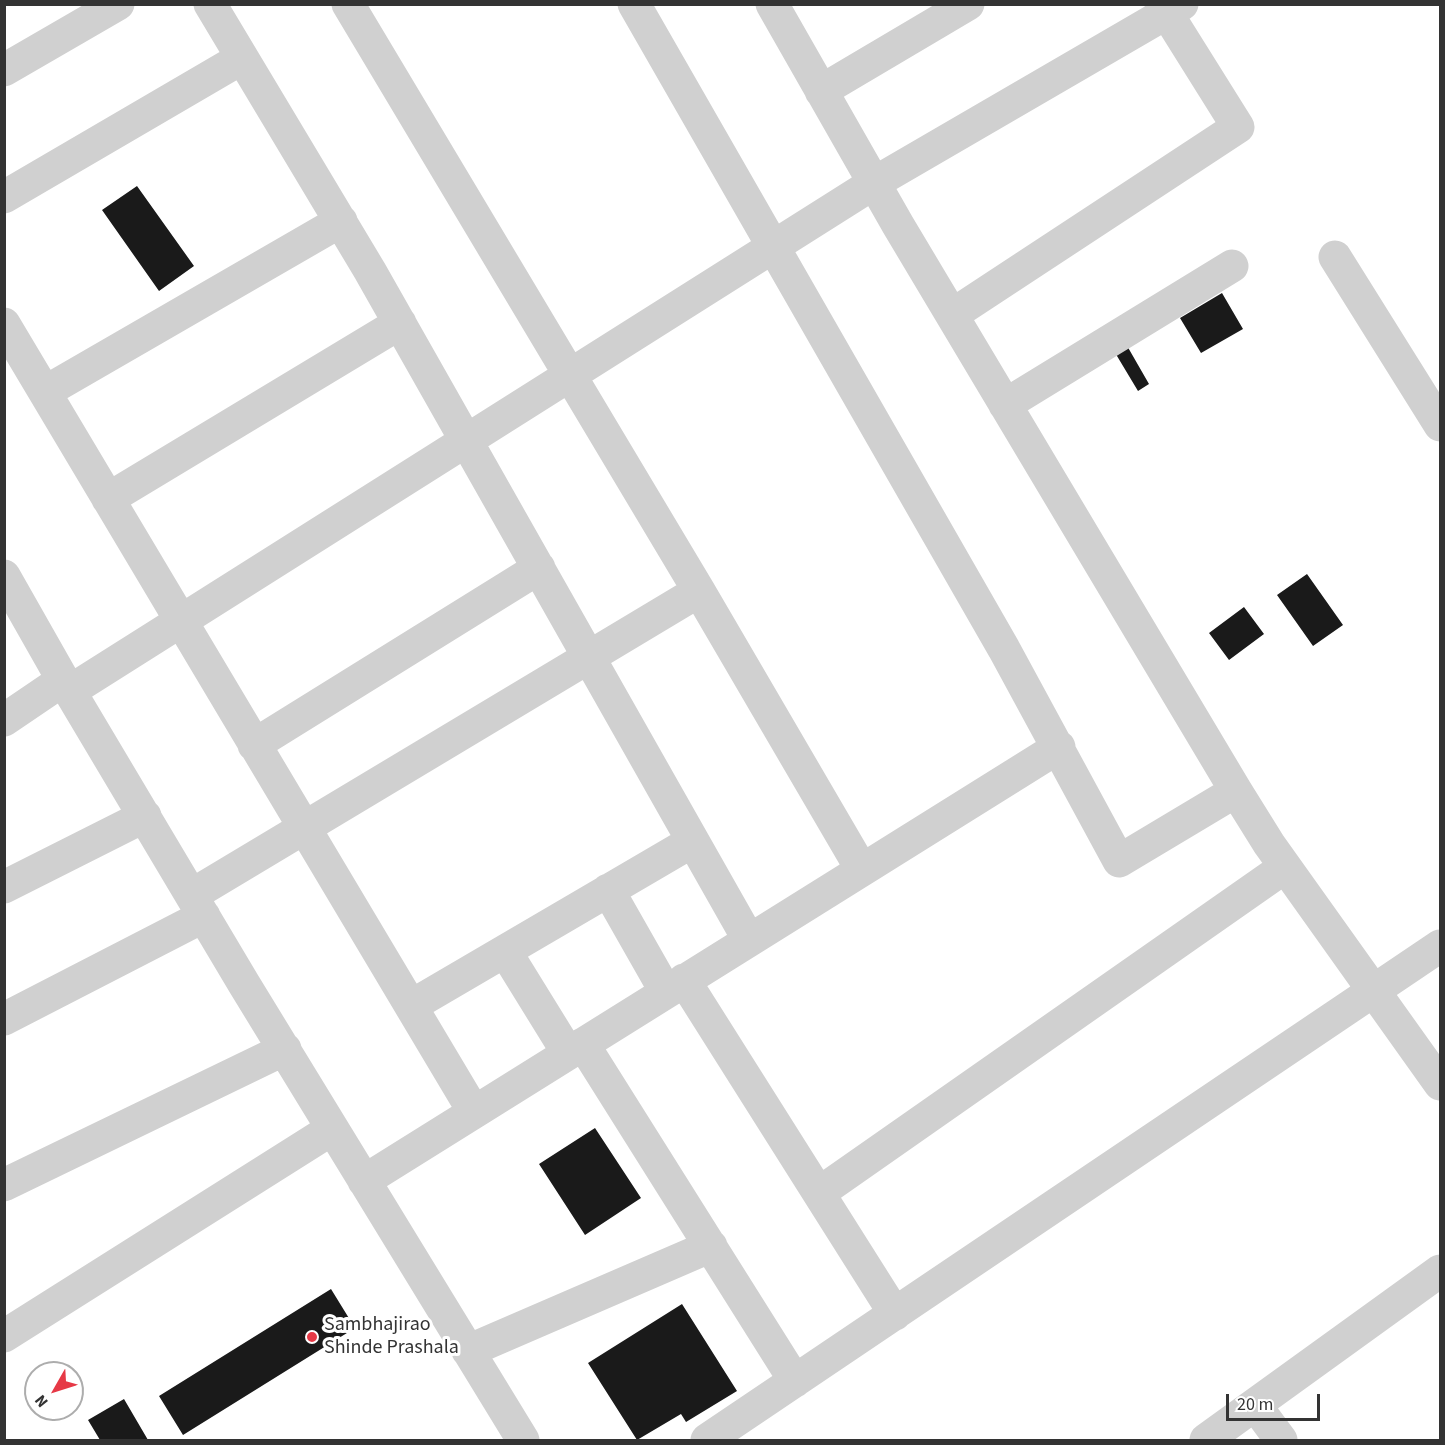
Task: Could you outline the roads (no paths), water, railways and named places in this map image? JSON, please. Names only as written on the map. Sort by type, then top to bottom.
[{"type":"street","points":[[4,70],[118,4]]},
{"type":"street","points":[[210,4],[400,323],[749,940]]},
{"type":"street","points":[[348,4],[699,591],[862,870]]},
{"type":"street","points":[[634,4],[1059,747],[1119,861],[1236,791]]},
{"type":"street","points":[[772,4],[874,183],[1236,791],[1285,867],[1440,1084]]},
{"type":"street","points":[[821,91],[968,4]]},
{"type":"street","points":[[4,720],[180,621],[874,183],[1170,8],[1238,126],[952,315]]},
{"type":"street","points":[[4,197],[242,58]]},
{"type":"street","points":[[45,392],[341,221]]},
{"type":"street","points":[[1335,257],[1440,424]]},
{"type":"street","points":[[1005,405],[1232,266]]},
{"type":"street","points":[[108,499],[400,323]]},
{"type":"street","points":[[4,324],[474,1112]]},
{"type":"street","points":[[254,745],[539,568]]},
{"type":"street","points":[[4,576],[14,614],[67,686],[332,1129],[524,1440]]},
{"type":"street","points":[[4,1018],[198,906],[304,828],[699,591]]},
{"type":"street","points":[[364,1181],[1059,747]]},
{"type":"street","points":[[4,887],[145,816]]},
{"type":"street","points":[[411,1006],[693,841]]},
{"type":"street","points":[[819,1193],[1285,867]]},
{"type":"street","points":[[608,890],[819,1193],[895,1314]]},
{"type":"street","points":[[707,1440],[1440,946]]},
{"type":"street","points":[[505,951],[575,1048],[711,1246],[795,1381]]},
{"type":"street","points":[[4,1185],[285,1049]]},
{"type":"street","points":[[4,1336],[332,1129]]},
{"type":"street","points":[[468,1351],[711,1246]]},
{"type":"street","points":[[1206,1440],[1440,1271]]},
{"type":"street","points":[[1255,1405],[1281,1440]]},
{"type":"place","name":"Sambhajirao Shinde Prashala","points":[[312,1337]]}]
